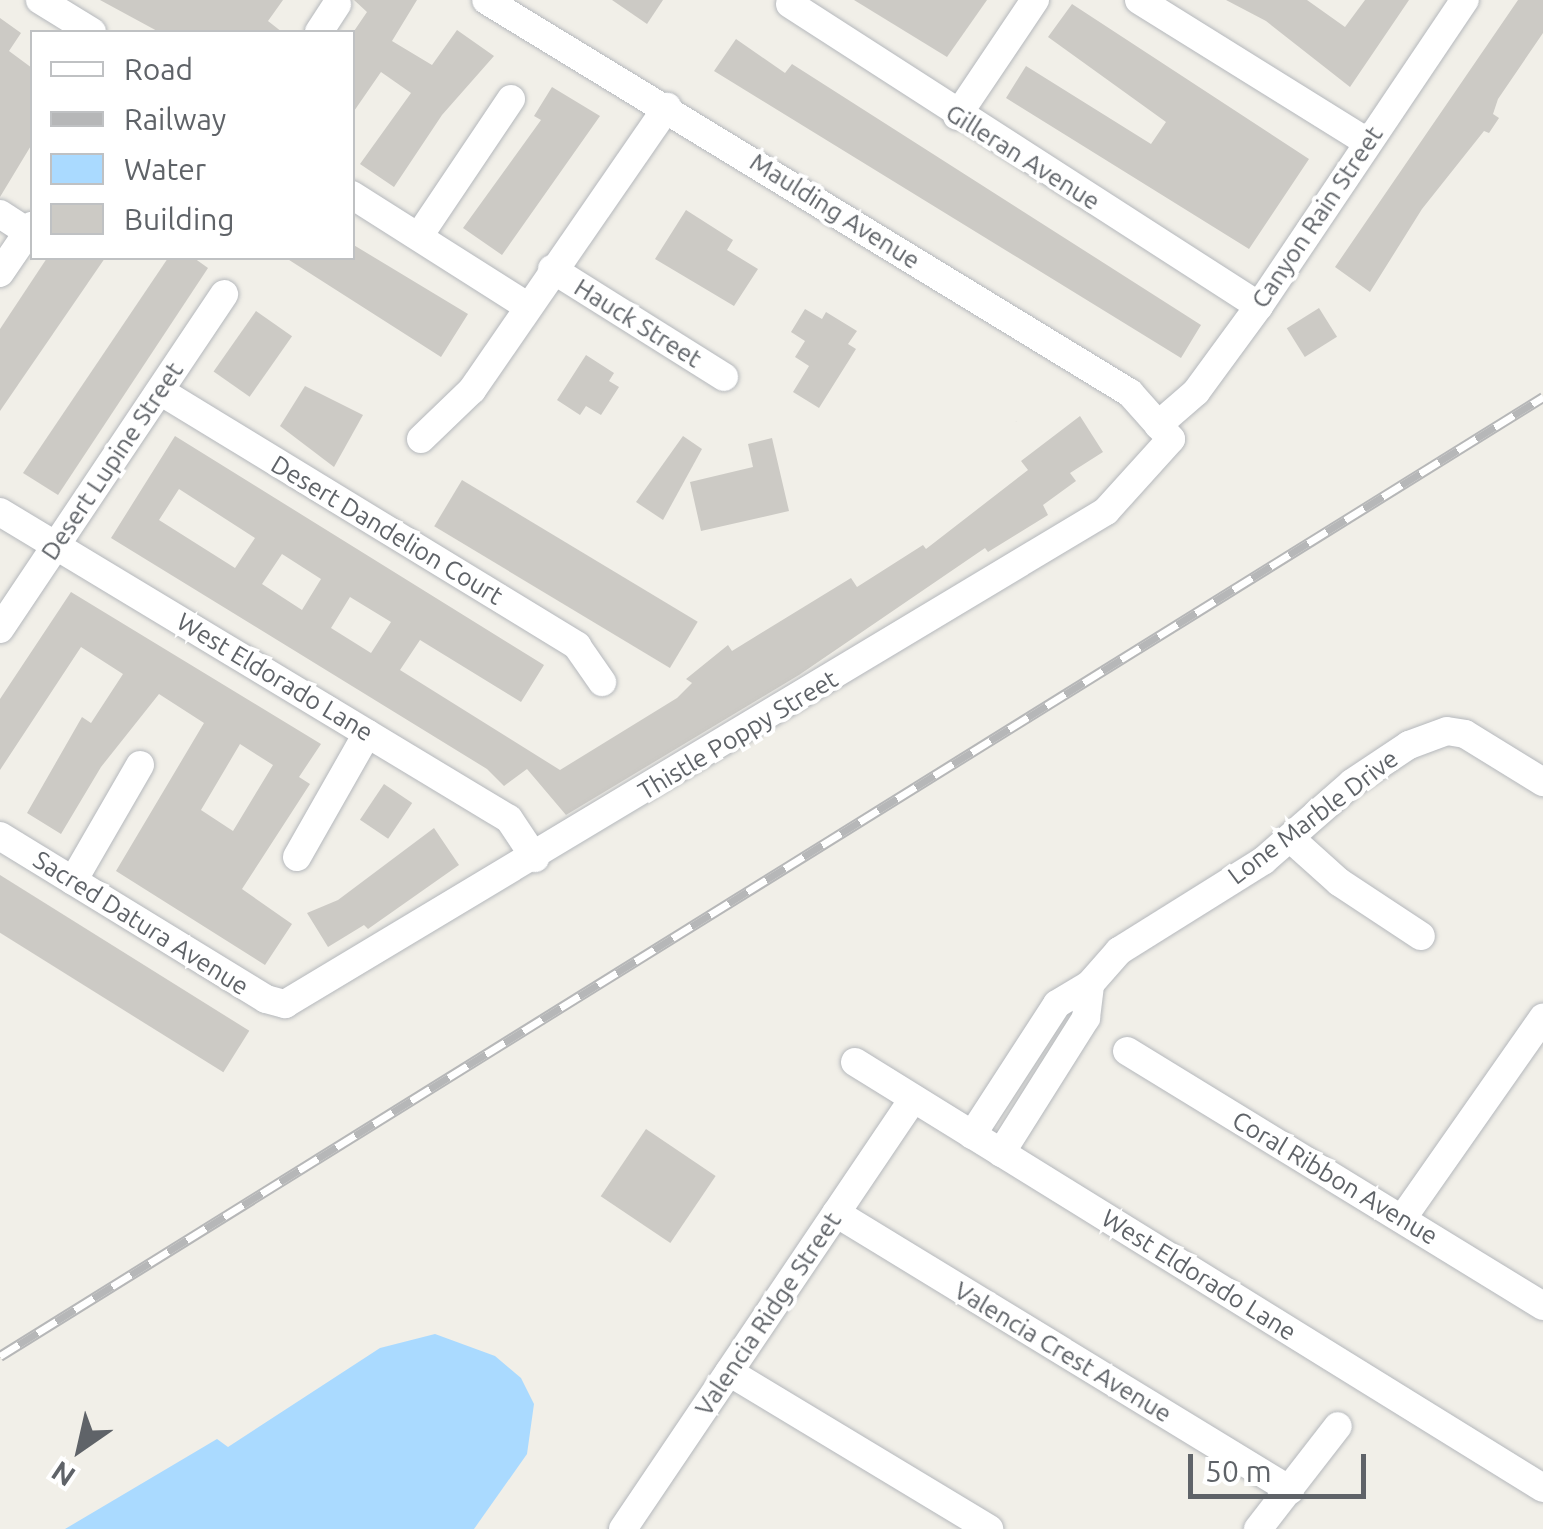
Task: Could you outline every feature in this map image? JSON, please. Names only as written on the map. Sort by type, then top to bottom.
[{"type":"street","points":[[40,0],[89,30]]},
{"type":"street","name":"Maulding Avenue","points":[[486,0],[667,107],[1130,394],[1165,432]]},
{"type":"street","points":[[957,116],[1035,0]]},
{"type":"street","points":[[1139,0],[1367,142]]},
{"type":"street","name":"Canyon Rain Street","points":[[1165,432],[1259,306],[1466,0]]},
{"type":"street","points":[[320,30],[337,4]]},
{"type":"street","name":"Gilleran Avenue","points":[[790,4],[957,116],[1259,306]]},
{"type":"street","points":[[419,236],[511,98]]},
{"type":"street","name":"Hauck Street","points":[[421,439],[472,390],[526,306],[667,107]]},
{"type":"street","points":[[355,196],[526,306]]},
{"type":"street","points":[[0,214],[30,229],[0,273]]},
{"type":"street","name":"Hauck Street","points":[[552,269],[724,377]]},
{"type":"street","name":"Desert Lupine Street","points":[[0,629],[224,294]]},
{"type":"street","name":"Desert Dandelion Court","points":[[160,391],[577,646],[602,682]]},
{"type":"street","name":"Thistle Poppy Street","points":[[285,1004],[535,858],[1106,511],[1165,432]]},
{"type":"street","name":"West Eldorado Lane","points":[[0,512],[509,819],[535,858]]},
{"type":"street","name":"Lone Marble Drive","points":[[972,1135],[1057,1004],[1090,984],[1119,950],[1290,838],[1352,783],[1409,745],[1447,731],[1465,734],[1543,782]]},
{"type":"street","points":[[297,857],[367,734]]},
{"type":"street","points":[[73,881],[140,766]]},
{"type":"street","name":"Sacred Datura Avenue","points":[[0,836],[266,999],[285,1004]]},
{"type":"street","points":[[1290,838],[1339,882],[1420,936]]},
{"type":"street","name":"Lone Marble Drive","points":[[1002,1153],[1086,1018],[1090,984]]},
{"type":"street","points":[[1402,1219],[1543,1018]]},
{"type":"street","name":"Coral Ribbon Avenue","points":[[1127,1051],[1543,1306]]},
{"type":"street","name":"West Eldorado Lane","points":[[855,1062],[1543,1488]]},
{"type":"street","name":"Valencia Ridge Street","points":[[623,1529],[913,1098]]},
{"type":"street","name":"Valencia Crest Avenue","points":[[836,1213],[1290,1490]]},
{"type":"street","points":[[728,1372],[989,1529]]},
{"type":"street","points":[[1258,1529],[1338,1426]]},
{"type":"water","points":[[435,1334],[495,1356],[521,1378],[534,1404],[527,1454],[474,1529],[65,1529],[217,1439],[228,1447],[380,1348]]},
{"type":"building","points":[[100,0],[283,0],[268,21],[279,30],[155,30]]},
{"type":"building","points":[[354,0],[417,0],[392,41],[432,65],[457,30],[494,56],[442,115],[394,187],[360,164],[411,93],[381,72],[355,110],[355,30],[367,12]]},
{"type":"building","points":[[612,0],[663,0],[647,24]]},
{"type":"building","points":[[854,0],[987,0],[947,57]]},
{"type":"building","points":[[1226,0],[1307,0],[1345,27],[1365,0],[1409,0],[1350,87],[1266,21]]},
{"type":"building","points":[[1518,0],[1543,0],[1543,33],[1498,99],[1493,114],[1499,118],[1489,133],[1484,131],[1422,209],[1370,292],[1335,267]]},
{"type":"building","points":[[1072,4],[1309,159],[1249,249],[1006,98],[1026,66],[1151,144],[1166,122],[1048,37]]},
{"type":"building","points":[[0,18],[21,33],[9,51],[30,67],[30,147],[0,197]]},
{"type":"building","points":[[736,39],[785,73],[792,64],[1201,325],[1181,358],[714,71]]},
{"type":"building","points":[[552,87],[600,116],[502,255],[463,228],[541,120],[534,116]]},
{"type":"building","points":[[686,210],[733,240],[727,250],[758,269],[734,306],[655,259]]},
{"type":"building","points":[[355,246],[468,314],[441,357],[289,260],[355,260]]},
{"type":"building","points":[[46,260],[104,260],[0,411],[0,329]]},
{"type":"building","points":[[167,260],[197,260],[208,268],[58,495],[23,473]]},
{"type":"building","points":[[1319,308],[1337,337],[1305,357],[1287,328]]},
{"type":"building","points":[[805,309],[822,319],[826,312],[857,331],[848,344],[856,349],[819,408],[793,392],[809,366],[795,357],[805,341],[791,332]]},
{"type":"building","points":[[256,311],[292,336],[250,397],[214,372]]},
{"type":"building","points":[[586,355],[614,373],[609,381],[619,387],[601,415],[586,406],[580,415],[557,400]]},
{"type":"building","points":[[305,386],[363,415],[334,467],[280,426]]},
{"type":"building","points":[[1080,416],[1103,452],[1070,473],[1076,481],[1043,505],[1048,515],[988,552],[985,548],[799,675],[566,815],[527,769],[504,786],[487,769],[111,538],[175,436],[544,665],[521,702],[420,640],[400,670],[560,770],[677,698],[692,683],[686,679],[728,645],[732,651],[851,578],[857,587],[923,545],[926,549],[1028,470],[1021,461]],"holes":[[[179,489],[255,538],[235,568],[159,520]],[[282,554],[321,579],[302,610],[262,584]],[[350,597],[391,622],[371,653],[331,628]]]},
{"type":"building","points":[[683,436],[702,449],[663,520],[636,502]]},
{"type":"building","points":[[772,438],[789,511],[701,531],[690,482],[753,467],[748,444]]},
{"type":"building","points":[[462,480],[698,622],[670,668],[434,526]]},
{"type":"building","points":[[71,592],[321,744],[299,777],[310,784],[242,889],[292,924],[265,965],[116,871],[204,723],[159,694],[101,767],[61,834],[27,813],[82,717],[91,723],[123,674],[81,647],[0,770],[0,699]],"holes":[[[240,744],[273,765],[233,831],[201,810]]]},
{"type":"building","points":[[384,784],[412,803],[388,839],[360,820]]},
{"type":"building","points":[[434,828],[459,865],[368,929],[364,925],[328,947],[307,913],[338,900]]},
{"type":"building","points":[[0,875],[249,1031],[223,1072],[0,933]]},
{"type":"building","points":[[646,1129],[716,1176],[670,1243],[601,1196]]},
{"type":"railway","points":[[0,1356],[1543,397]]}]
